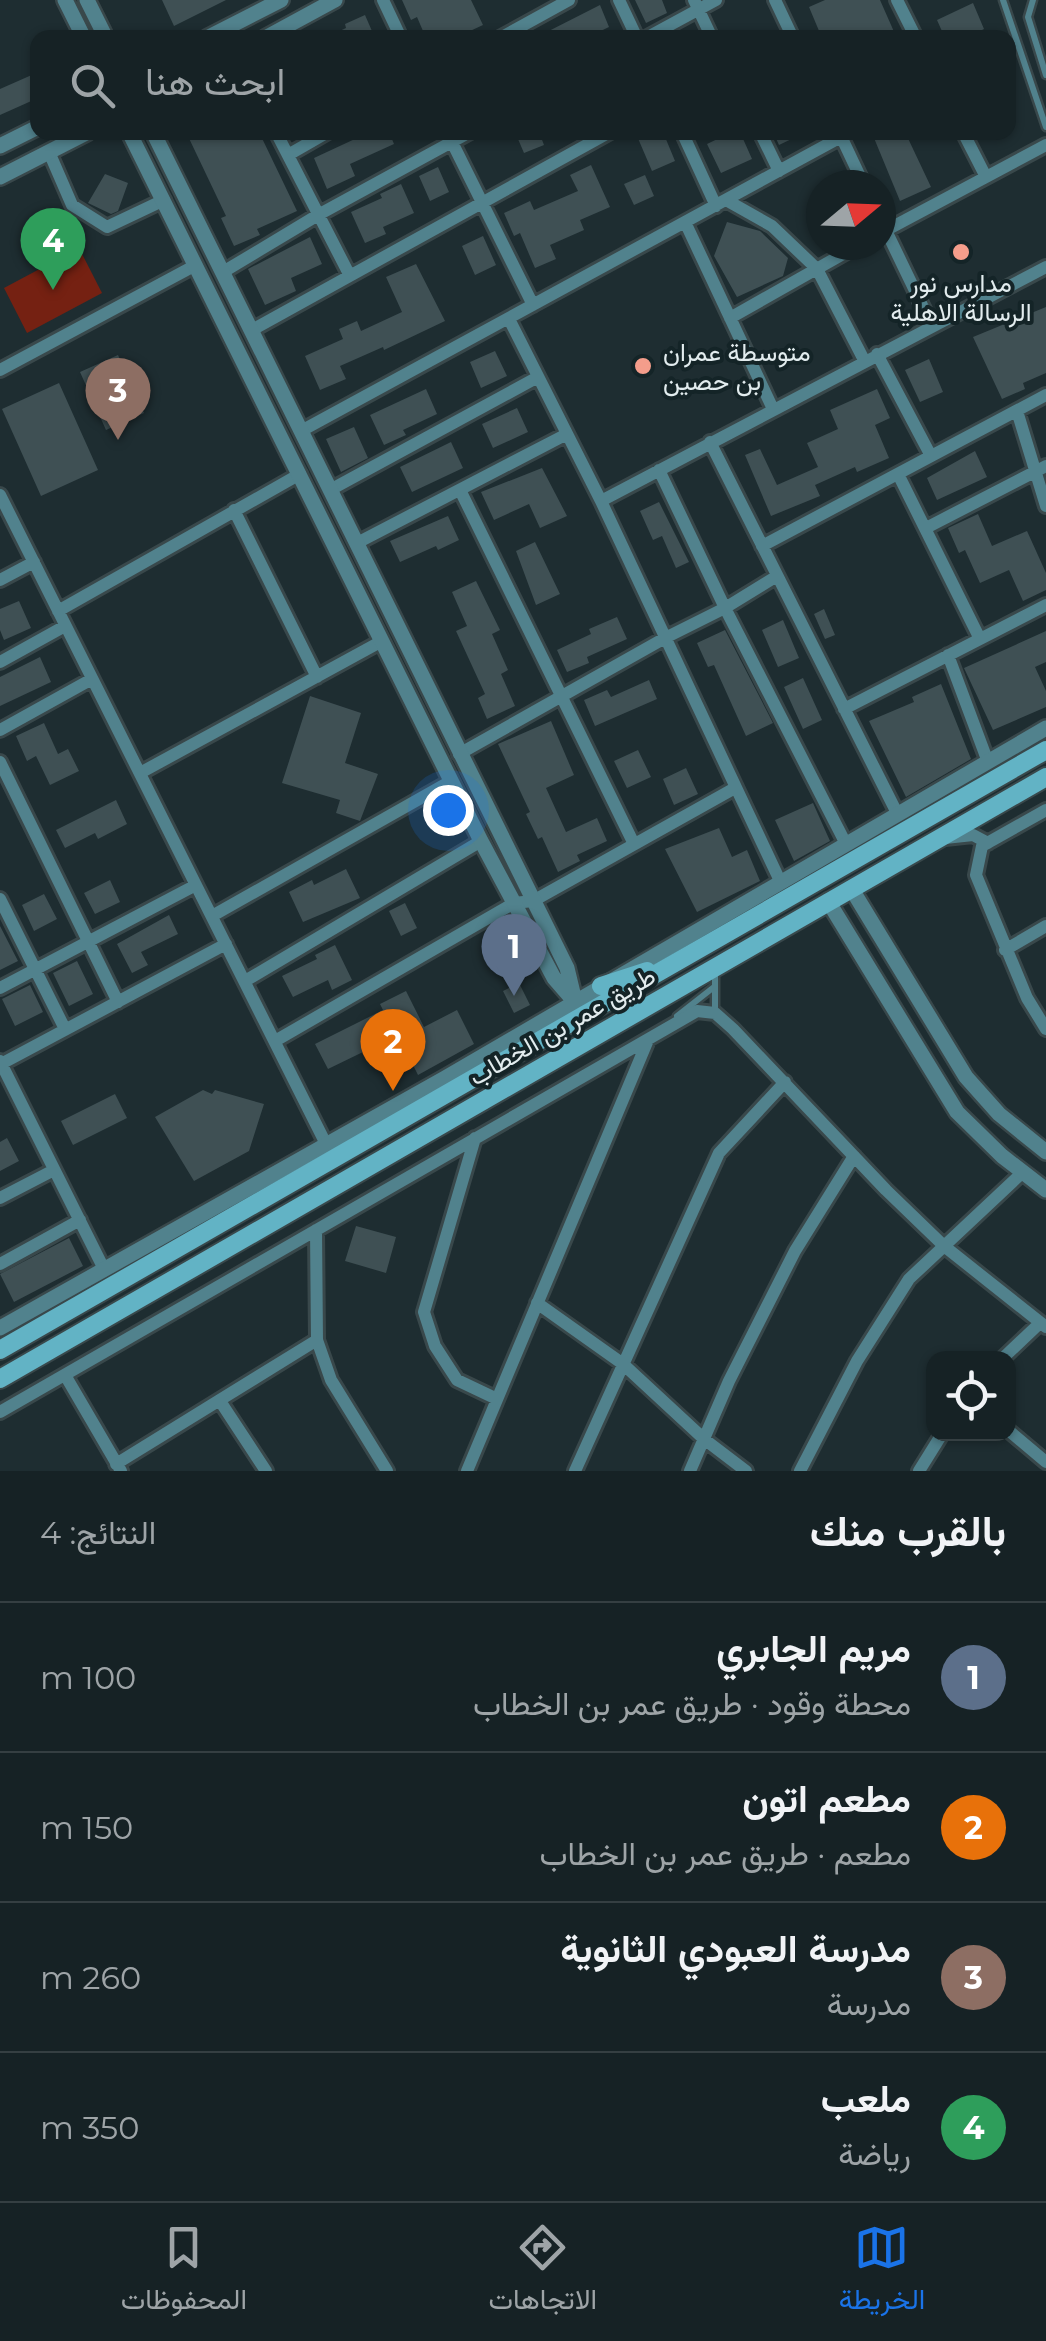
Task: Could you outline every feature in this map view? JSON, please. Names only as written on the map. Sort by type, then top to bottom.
[{"type":"main road","name":"طريق عمر بن الخطاب","points":[[0,1350],[1046,750]]},
{"type":"main road","name":"طريق عمر بن الخطاب","points":[[0,1379],[1046,777]]},
{"type":"main road","points":[[602,986],[681,960]]},
{"type":"street","points":[[64,0],[80,30]]},
{"type":"street","points":[[87,0],[102,30]]},
{"type":"street","points":[[223,30],[281,0]]},
{"type":"street","points":[[279,30],[335,0]]},
{"type":"street","points":[[383,0],[397,30]]},
{"type":"street","points":[[515,30],[569,0]]},
{"type":"street","points":[[618,0],[633,30]]},
{"type":"street","points":[[658,30],[696,5],[716,0]]},
{"type":"street","points":[[775,0],[789,30]]},
{"type":"street","points":[[897,0],[912,30]]},
{"type":"street","points":[[696,5],[708,30]]},
{"type":"street","points":[[0,146],[30,131]]},
{"type":"street","points":[[0,177],[72,140]]},
{"type":"street","points":[[132,140],[451,781],[554,978],[574,1001]]},
{"type":"street","points":[[158,140],[567,968],[574,1001]]},
{"type":"street","points":[[280,140],[349,274]]},
{"type":"street","points":[[288,155],[314,140]]},
{"type":"street","points":[[222,272],[446,140]]},
{"type":"street","points":[[450,140],[533,305]]},
{"type":"street","points":[[252,330],[596,140]]},
{"type":"street","points":[[686,140],[721,203],[772,226],[818,268],[931,456]]},
{"type":"street","points":[[764,140],[779,171]]},
{"type":"street","points":[[301,432],[832,140]]},
{"type":"street","points":[[842,140],[857,170]]},
{"type":"street","points":[[967,140],[986,177]]},
{"type":"street","points":[[896,222],[1046,145]]},
{"type":"street","points":[[49,152],[72,205],[107,227],[164,200]]},
{"type":"street","points":[[685,222],[772,409]]},
{"type":"street","points":[[896,253],[932,324]]},
{"type":"street","points":[[730,318],[832,260]]},
{"type":"street","points":[[0,370],[194,266]]},
{"type":"street","points":[[601,501],[1046,267]]},
{"type":"street","points":[[509,319],[601,501],[781,883]]},
{"type":"street","points":[[330,490],[538,378]]},
{"type":"street","points":[[762,546],[1046,395]]},
{"type":"street","points":[[1017,411],[1041,468],[1046,506]]},
{"type":"street","points":[[357,543],[567,434]]},
{"type":"street","points":[[710,442],[898,815]]},
{"type":"street","points":[[926,528],[1041,468]]},
{"type":"street","points":[[659,470],[846,844]]},
{"type":"street","points":[[58,611],[300,474]]},
{"type":"street","points":[[898,474],[980,638]]},
{"type":"street","points":[[460,490],[634,844]]},
{"type":"street","points":[[0,495],[326,1144]]},
{"type":"street","points":[[234,510],[317,677]]},
{"type":"street","points":[[0,580],[34,562]]},
{"type":"street","points":[[460,754],[777,576]]},
{"type":"street","points":[[844,709],[1046,604]]},
{"type":"street","points":[[0,662],[65,626]]},
{"type":"street","points":[[140,773],[382,641]]},
{"type":"street","points":[[948,655],[988,762]]},
{"type":"street","points":[[0,730],[92,679]]},
{"type":"street","points":[[0,1328],[1046,728]]},
{"type":"street","points":[[0,762],[118,1002]]},
{"type":"street","points":[[212,916],[451,781]]},
{"type":"street","points":[[275,1041],[514,903],[533,900],[735,788]]},
{"type":"street","points":[[1046,810],[982,846],[976,875],[1005,950],[1046,1029]]},
{"type":"street","points":[[938,839],[973,836],[988,843]]},
{"type":"street","points":[[245,981],[482,841]]},
{"type":"street","points":[[0,988],[196,885]]},
{"type":"street","points":[[851,888],[966,1078],[1000,1114],[1046,1152]]},
{"type":"street","points":[[0,900],[65,1029]]},
{"type":"street","points":[[828,901],[957,1112],[1046,1190]]},
{"type":"street","points":[[1005,950],[1046,926]]},
{"type":"street","points":[[104,1269],[1,1063],[226,944]]},
{"type":"street","points":[[0,1412],[696,1012],[716,1013],[944,1246],[1043,1325],[1011,1351]]},
{"type":"street","points":[[466,1471],[649,1039]]},
{"type":"street","points":[[575,1471],[719,1153],[785,1082]]},
{"type":"street","points":[[476,1138],[424,1312],[434,1346],[456,1380],[497,1400]]},
{"type":"street","points":[[690,1471],[729,1381],[796,1251],[854,1156]]},
{"type":"street","points":[[0,1198],[54,1170]]},
{"type":"street","points":[[800,1471],[857,1361],[909,1279],[1023,1172]]},
{"type":"street","points":[[250,1207],[262,1180]]},
{"type":"street","points":[[0,1264],[80,1220]]},
{"type":"street","points":[[316,1230],[317,1340],[331,1380],[387,1471]]},
{"type":"street","points":[[537,1303],[623,1364],[746,1471]]},
{"type":"street","points":[[65,1375],[118,1468],[317,1340]]},
{"type":"street","points":[[220,1401],[266,1471]]},
{"type":"street","points":[[1016,1437],[1046,1462]]},
{"type":"street","points":[[918,1471],[937,1441]]},
{"type":"lane","points":[[1003,0],[1013,30]]},
{"type":"lane","points":[[1033,0],[1028,17],[1046,74]]},
{"type":"lane","points":[[1016,39],[1046,128]]},
{"type":"lane","points":[[715,967],[716,1013]]},
{"type":"lane","points":[[649,1039],[714,987]]},
{"type":"shaded area","points":[[79,248],[102,293],[27,333],[4,288]]},
{"type":"building","points":[[162,0],[226,0],[174,26]]},
{"type":"building","points":[[402,0],[471,0],[483,25],[472,30],[423,30],[417,17],[411,20]]},
{"type":"building","points":[[635,0],[662,0],[667,13],[646,23]]},
{"type":"building","points":[[825,0],[880,0],[893,30],[819,30],[809,7]]},
{"type":"building","points":[[973,3],[984,29],[941,30],[937,20]]},
{"type":"building","points":[[600,5],[609,27],[603,30],[551,30]]},
{"type":"building","points":[[365,15],[372,30],[342,30],[345,24]]},
{"type":"building","points":[[30,76],[30,102],[0,115],[0,89]]},
{"type":"building","points":[[190,140],[263,140],[297,211],[257,229],[260,235],[234,246],[221,218],[226,216]]},
{"type":"building","points":[[353,140],[392,140],[394,144],[350,164],[355,176],[327,189],[314,158]]},
{"type":"building","points":[[518,140],[542,140],[544,145],[524,153]]},
{"type":"building","points":[[639,140],[666,140],[675,161],[652,171]]},
{"type":"building","points":[[715,140],[744,140],[752,159],[721,173],[707,144]]},
{"type":"building","points":[[875,140],[909,140],[931,187],[900,201],[896,170],[887,170]]},
{"type":"building","points":[[591,165],[610,207],[580,220],[584,230],[550,245],[556,259],[535,268],[520,233],[514,236],[504,213],[530,201],[534,210],[578,191],[570,175]]},
{"type":"building","points":[[438,167],[449,192],[430,201],[419,176]]},
{"type":"building","points":[[105,174],[128,183],[118,211],[111,214],[88,203]]},
{"type":"building","points":[[645,175],[654,196],[634,205],[624,184]]},
{"type":"building","points":[[401,184],[414,213],[383,227],[386,234],[365,243],[351,212]]},
{"type":"building","points":[[727,222],[760,231],[788,258],[783,276],[737,297],[714,256]]},
{"type":"building","points":[[483,236],[496,265],[475,275],[462,246]]},
{"type":"building","points":[[310,237],[322,264],[291,278],[296,291],[265,305],[248,269]]},
{"type":"building","points":[[416,264],[445,321],[340,366],[346,379],[320,390],[305,356],[343,339],[339,329],[357,321],[361,331],[402,312],[386,277]]},
{"type":"building","points":[[1046,307],[1046,373],[1023,383],[1025,389],[1002,399],[973,337]]},
{"type":"building","points":[[495,351],[507,376],[481,388],[470,362]]},
{"type":"building","points":[[118,355],[144,413],[106,430],[80,372]]},
{"type":"building","points":[[929,359],[943,392],[920,402],[905,370]]},
{"type":"building","points":[[59,383],[98,470],[41,496],[2,409]]},
{"type":"building","points":[[426,389],[437,414],[403,430],[406,435],[384,445],[370,415]]},
{"type":"building","points":[[877,389],[890,418],[875,425],[889,458],[857,472],[855,467],[815,485],[820,496],[771,516],[745,455],[760,449],[777,485],[818,467],[807,443],[838,429],[830,410]]},
{"type":"building","points":[[517,408],[528,432],[493,448],[482,424]]},
{"type":"building","points":[[354,427],[368,458],[341,472],[326,439]]},
{"type":"building","points":[[451,442],[463,468],[412,492],[400,467]]},
{"type":"building","points":[[975,451],[987,477],[937,500],[927,478]]},
{"type":"building","points":[[542,468],[567,516],[540,528],[529,504],[494,520],[481,492]]},
{"type":"building","points":[[659,502],[689,562],[676,568],[662,536],[653,540],[640,511]]},
{"type":"building","points":[[978,514],[992,546],[1027,531],[1046,573],[1046,590],[1023,601],[1009,570],[980,583],[965,550],[959,553],[948,528]]},
{"type":"building","points":[[448,516],[459,540],[400,562],[390,541]]},
{"type":"building","points":[[535,542],[560,594],[536,605],[516,551]]},
{"type":"building","points":[[476,581],[500,630],[492,634],[508,670],[501,674],[515,706],[487,719],[478,698],[485,694],[456,631],[467,626],[452,592]]},
{"type":"building","points":[[19,601],[31,628],[4,640],[0,609]]},
{"type":"building","points":[[824,609],[835,635],[825,639],[814,614]]},
{"type":"building","points":[[617,617],[627,639],[587,657],[589,663],[567,672],[557,650]]},
{"type":"building","points":[[783,620],[799,658],[778,667],[762,630]]},
{"type":"building","points":[[725,630],[773,723],[746,736],[714,665],[708,667],[697,643]]},
{"type":"building","points":[[1046,631],[1046,662],[1035,667],[1046,691],[1046,707],[993,730],[964,668]]},
{"type":"building","points":[[40,657],[51,682],[0,706],[0,677]]},
{"type":"building","points":[[803,678],[822,720],[803,729],[784,687]]},
{"type":"building","points":[[649,680],[657,699],[595,726],[584,700],[607,690],[611,697]]},
{"type":"building","points":[[941,684],[971,759],[906,797],[869,721],[914,702],[912,697]]},
{"type":"building","points":[[310,696],[361,713],[345,763],[378,774],[360,821],[336,813],[340,800],[282,783]]},
{"type":"building","points":[[551,721],[574,775],[546,788],[566,832],[597,818],[607,841],[577,855],[580,861],[558,872],[526,814],[530,812],[498,744]]},
{"type":"building","points":[[44,723],[58,754],[68,749],[79,771],[50,785],[36,756],[27,761],[16,736]]},
{"type":"building","points":[[638,750],[651,777],[627,788],[614,761]]},
{"type":"building","points":[[686,768],[698,794],[674,805],[663,779]]},
{"type":"building","points":[[116,800],[127,824],[98,839],[95,833],[65,848],[56,830]]},
{"type":"building","points":[[813,803],[830,841],[794,861],[775,820]]},
{"type":"building","points":[[719,828],[732,857],[747,850],[760,881],[697,912],[665,849]]},
{"type":"building","points":[[346,869],[360,898],[303,922],[289,892]]},
{"type":"building","points":[[110,880],[120,902],[95,914],[84,893]]},
{"type":"building","points":[[44,894],[57,919],[34,931],[22,905]]},
{"type":"building","points":[[405,903],[417,928],[401,936],[389,911]]},
{"type":"building","points":[[169,915],[178,934],[141,952],[148,965],[132,973],[117,944]]},
{"type":"building","points":[[0,926],[18,961],[0,970]]},
{"type":"building","points":[[335,945],[352,980],[332,990],[328,980],[293,997],[282,976]]},
{"type":"building","points":[[77,961],[93,994],[69,1006],[53,973]]},
{"type":"building","points":[[519,983],[530,1005],[514,1013],[503,991]]},
{"type":"building","points":[[30,985],[43,1012],[15,1026],[2,999]]},
{"type":"building","points":[[406,991],[424,1027],[457,1010],[474,1044],[418,1075],[398,1035],[328,1069],[315,1044],[383,1010],[380,1004]]},
{"type":"building","points":[[203,1090],[264,1104],[249,1151],[194,1181],[155,1117]]},
{"type":"building","points":[[115,1094],[127,1118],[73,1145],[61,1121]]},
{"type":"building","points":[[7,1138],[19,1161],[0,1171],[0,1142]]},
{"type":"building","points":[[356,1226],[396,1237],[386,1273],[345,1261]]},
{"type":"building","points":[[69,1238],[83,1266],[14,1302],[0,1274]]},
{"type":"place","name":"مدارس نور الرسالة الاهلية","points":[[961,252]]},
{"type":"place","name":"ملعب","points":[[53,290]]},
{"type":"place","name":"متوسطة عمران بن حصين","points":[[643,366]]},
{"type":"place","name":"مدرسة العبودي الثانوية","points":[[118,440]]},
{"type":"place","name":"مريم الجابري","points":[[514,996]]},
{"type":"place","name":"مطعم اتون","points":[[393,1091]]}]
